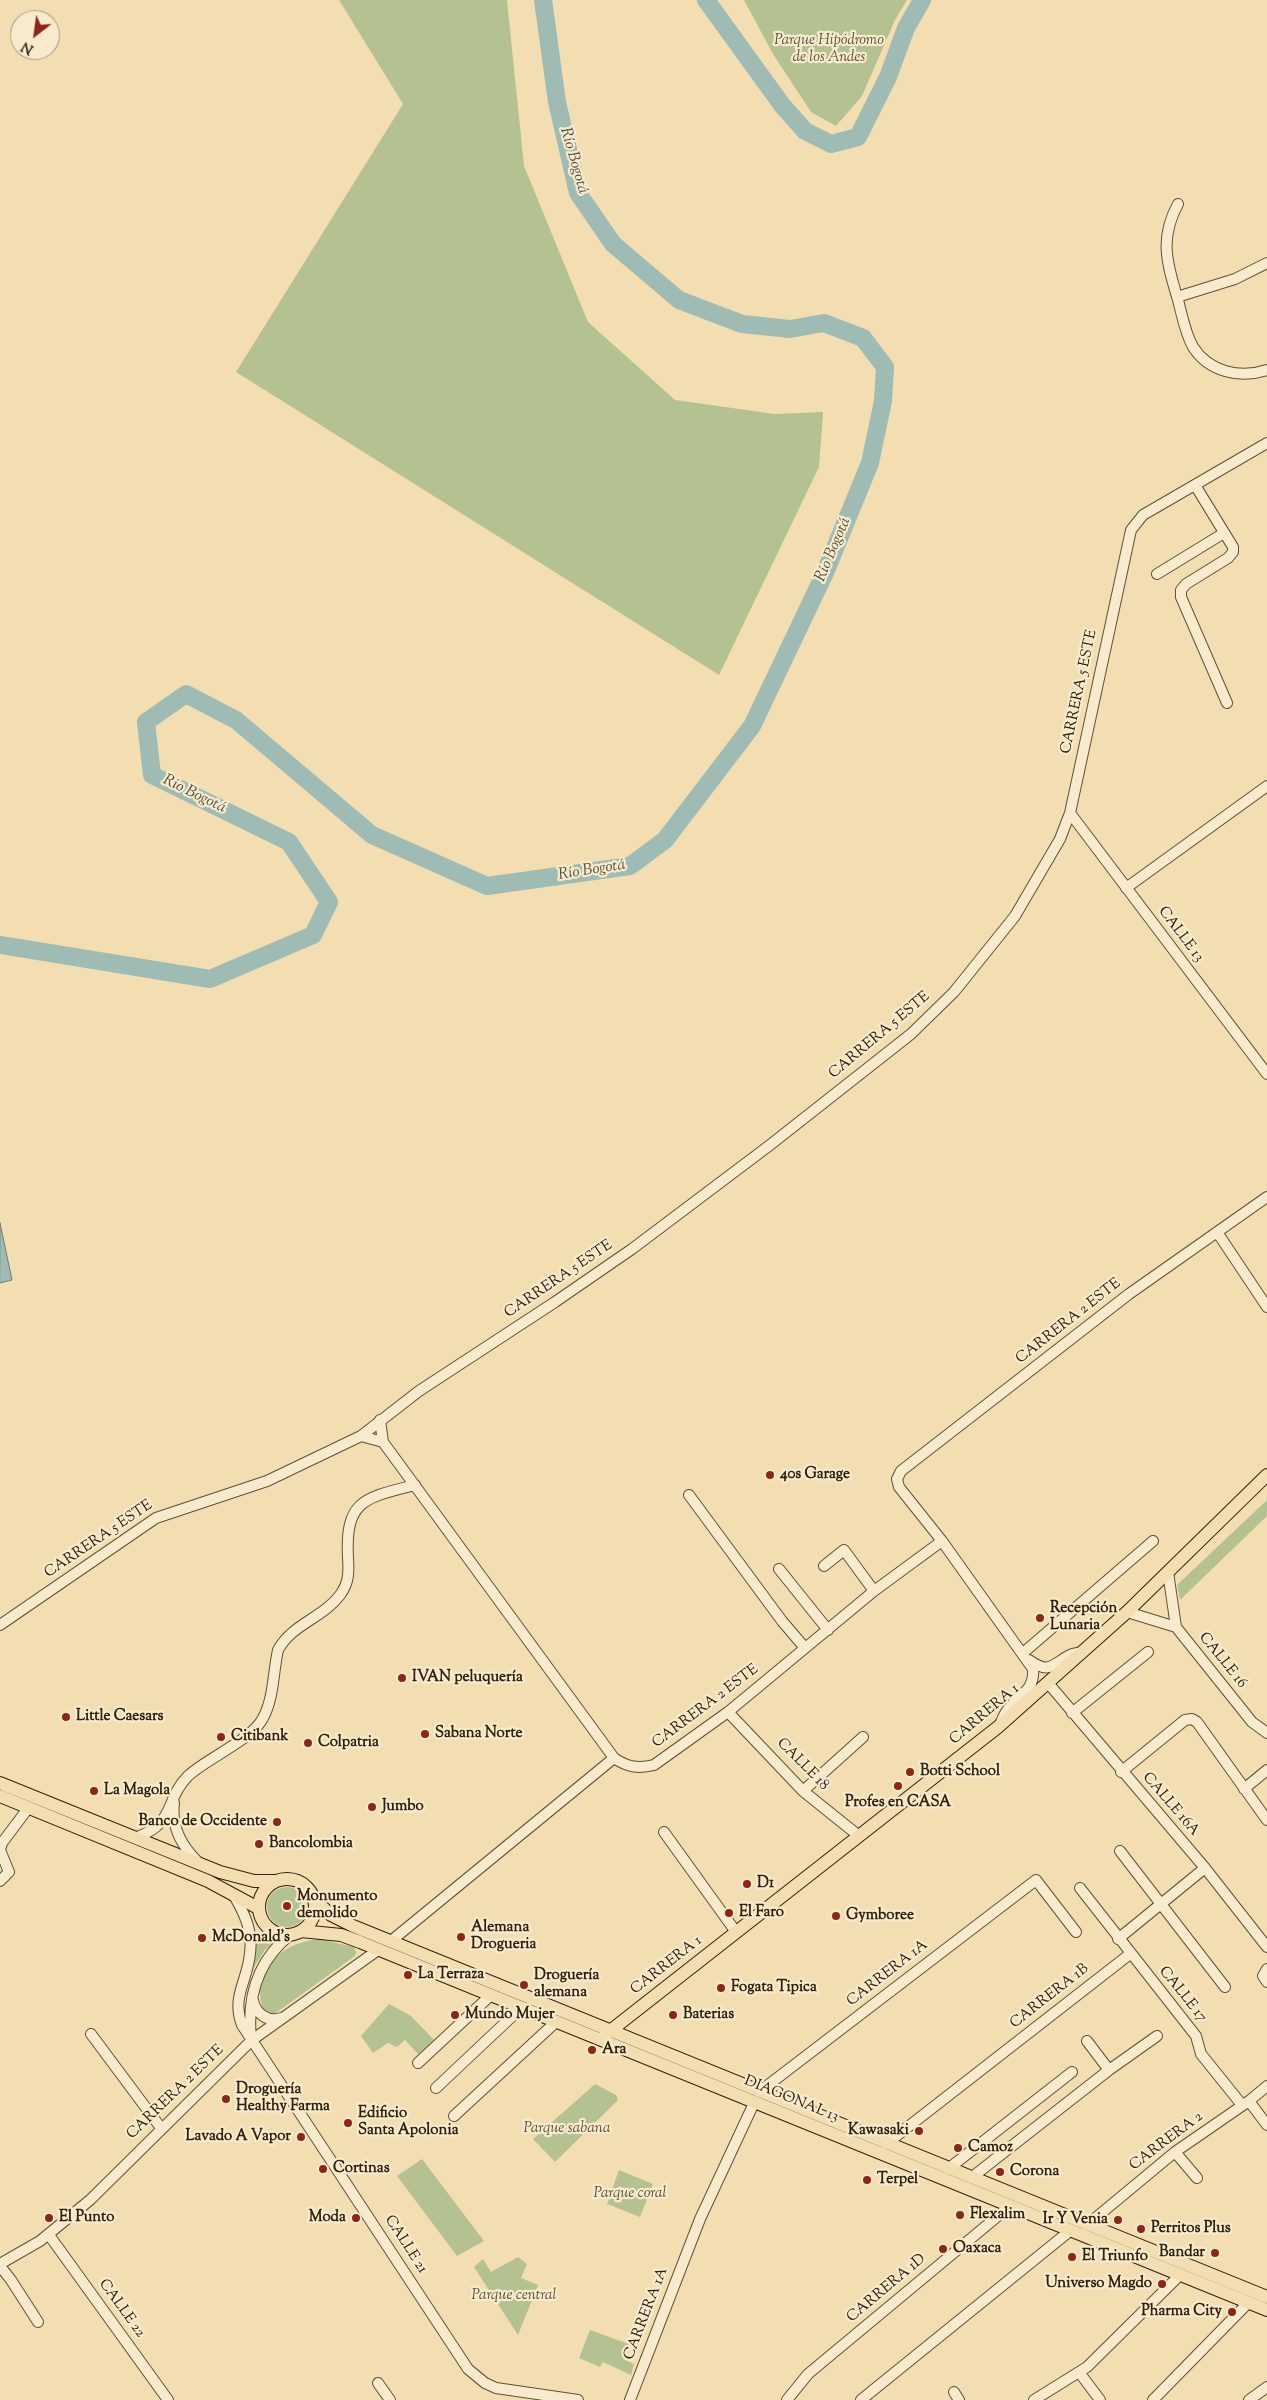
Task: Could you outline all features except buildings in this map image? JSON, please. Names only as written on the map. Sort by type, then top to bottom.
[{"type":"main road","name":"CARRERA 1","points":[[595,2037],[604,2036],[998,1727],[1127,1612],[1267,1475]]},
{"type":"main road","points":[[0,1783],[200,1865],[238,1878],[274,1881],[286,1878],[298,1880],[308,1888],[314,1899],[313,1917],[295,1933],[278,1934],[268,1928],[261,1919],[258,1908],[264,1890],[274,1881]]},
{"type":"main road","points":[[0,1796],[208,1881],[258,1908]]},
{"type":"main road","name":"DIAGONAL 13","points":[[314,1899],[341,1921],[609,2032],[757,2098],[1010,2206],[1267,2310]]},
{"type":"main road","name":"DIAGONAL 13","points":[[295,1933],[341,1936],[595,2037],[886,2144],[1267,2297]]},
{"type":"street","points":[[1178,204],[1170,220],[1166,240],[1177,297],[1193,346],[1202,357],[1216,368],[1230,373],[1255,374],[1267,370]]},
{"type":"street","points":[[1177,297],[1235,279],[1267,263]]},
{"type":"street","name":"CARRERA 5 ESTE","points":[[0,1625],[156,1518],[262,1484],[361,1436],[419,1391],[632,1249],[770,1145],[911,1034],[954,992],[987,953],[1014,916],[1060,839],[1070,813],[1131,530],[1144,514],[1266,447]]},
{"type":"street","points":[[1195,485],[1233,547],[1233,552],[1228,558],[1186,584],[1181,590],[1181,597],[1227,703]]},
{"type":"street","points":[[1157,574],[1224,533]]},
{"type":"street","points":[[1126,888],[1267,786]]},
{"type":"street","name":"CALLE 13","points":[[1070,813],[1267,1074]]},
{"type":"street","name":"CARRERA 2 ESTE","points":[[614,1758],[631,1767],[643,1768],[654,1765],[728,1712],[874,1591],[942,1540],[899,1487],[897,1479],[901,1471],[1121,1300],[1267,1197]]},
{"type":"street","points":[[1217,1232],[1267,1307]]},
{"type":"street","points":[[380,1420],[383,1442],[614,1758],[391,1941]]},
{"type":"street","points":[[361,1436],[383,1442]]},
{"type":"street","points":[[135,1838],[154,1830],[161,1822],[188,1776],[250,1732],[263,1719],[269,1701],[278,1650],[282,1643],[295,1629],[338,1598],[348,1582],[347,1532],[357,1509],[374,1496],[415,1484]]},
{"type":"street","points":[[688,1495],[782,1622],[805,1648]]},
{"type":"street","points":[[942,1540],[1026,1656],[1033,1669],[1032,1684],[1008,1708],[998,1727]]},
{"type":"street","points":[[1026,1656],[1153,1541]]},
{"type":"street","points":[[824,1566],[844,1550],[874,1591]]},
{"type":"street","points":[[779,1569],[828,1630]]},
{"type":"street","points":[[1127,1612],[1176,1627],[1168,1572]]},
{"type":"street","name":"CALLE 16","points":[[1176,1627],[1252,1722],[1267,1733]]},
{"type":"street","points":[[1026,1656],[1037,1666],[1048,1667],[1059,1664],[1068,1655],[1084,1652]]},
{"type":"street","points":[[1072,1713],[1148,1652]]},
{"type":"street","name":"CALLE 16A","points":[[1048,1683],[1205,1868],[1267,1947]]},
{"type":"street","name":"CALLE 18","points":[[728,1712],[803,1790],[859,1836]]},
{"type":"street","points":[[1122,1772],[1185,1720],[1192,1719],[1197,1722],[1267,1820]]},
{"type":"street","points":[[803,1790],[863,1737]]},
{"type":"street","points":[[1244,1789],[1267,1770]]},
{"type":"street","points":[[174,1800],[174,1825],[180,1839],[200,1865]]},
{"type":"street","points":[[0,1881],[9,1872],[0,1850],[2,1843],[29,1807]]},
{"type":"street","points":[[664,1832],[736,1932]]},
{"type":"street","points":[[1120,1851],[1225,1987]]},
{"type":"street","points":[[1118,1939],[1205,1868]]},
{"type":"street","name":"CARRERA 1A","points":[[630,2400],[700,2219],[757,2098],[1036,1880],[1076,1932]]},
{"type":"street","points":[[1080,1888],[1130,1954]]},
{"type":"street","name":"CALLE 21","points":[[233,1893],[244,1912],[250,1935],[250,1955],[237,2007],[242,2025],[468,2369],[476,2377],[492,2386],[533,2397],[578,2400]]},
{"type":"street","points":[[252,2040],[250,2026],[255,1982],[264,1962],[278,1944],[295,1933]]},
{"type":"street","name":"CARRERA 2 ESTE","points":[[0,2265],[49,2235],[90,2200],[252,2040],[378,1950]]},
{"type":"street","name":"CALLE 17","points":[[1130,1954],[1196,2036],[1201,2054],[1267,2125]]},
{"type":"street","name":"CARRERA 1B","points":[[886,2144],[1130,1954]]},
{"type":"street","points":[[1267,1969],[1263,1976],[1267,1982]]},
{"type":"street","points":[[418,2063],[490,1995]]},
{"type":"street","points":[[253,1997],[254,2004],[262,2016],[276,2020],[283,2017]]},
{"type":"street","points":[[436,2088],[522,2007]]},
{"type":"street","points":[[454,2116],[557,2021]]},
{"type":"street","points":[[91,2034],[161,2128]]},
{"type":"street","points":[[970,2178],[1109,2070],[1157,2036]]},
{"type":"street","points":[[1087,2041],[1109,2070]]},
{"type":"street","points":[[948,2169],[1072,2072]]},
{"type":"street","name":"CARRERA 2","points":[[1087,2225],[1175,2152],[1267,2086]]},
{"type":"street","points":[[1175,2152],[1197,2178]]},
{"type":"street","name":"CARRERA 1D","points":[[787,2400],[808,2374],[1010,2206]]},
{"type":"street","points":[[861,2400],[1071,2230]]},
{"type":"street","name":"CALLE 22","points":[[49,2235],[168,2400]]},
{"type":"street","points":[[0,2265],[12,2280],[38,2322]]},
{"type":"street","points":[[1034,2400],[1087,2367],[1180,2274]]},
{"type":"street","points":[[1152,2400],[1249,2302]]},
{"type":"street","points":[[1082,2376],[1100,2400]]},
{"type":"street","points":[[378,2383],[390,2400]]},
{"type":"street","points":[[1249,2400],[1267,2387]]},
{"type":"green space","points":[[339,0],[507,0],[524,166],[588,322],[675,400],[775,414],[823,412],[819,467],[719,675],[236,372],[403,104]]},
{"type":"green space","name":"Parque Hipódromo de los Andes","points":[[744,0],[907,0],[895,20],[862,96],[836,126],[811,112],[773,54]]},
{"type":"green space","points":[[1267,1500],[1267,1516],[1180,1600],[1177,1585]]},
{"type":"green space","points":[[283,1887],[291,1887],[298,1890],[304,1896],[307,1907],[304,1918],[298,1924],[291,1927],[283,1927],[276,1924],[270,1918],[267,1911],[267,1903],[270,1896],[276,1890]]},
{"type":"green space","points":[[255,1931],[276,1941],[265,1950],[254,1967]]},
{"type":"green space","points":[[319,1939],[354,1947],[355,1956],[273,2015],[263,2013],[260,1986],[268,1966],[281,1952],[290,1947]]},
{"type":"green space","points":[[389,2004],[411,2016],[435,2041],[418,2054],[405,2040],[397,2047],[388,2043],[373,2053],[361,2036]]},
{"type":"green space","name":"Parque sabana","points":[[595,2084],[616,2095],[618,2100],[555,2162],[533,2139]]},
{"type":"green space","points":[[422,2159],[484,2241],[457,2256],[397,2176]]},
{"type":"green space","name":"Parque coral","points":[[619,2170],[653,2184],[640,2217],[607,2204]]},
{"type":"green space","name":"Parque central","points":[[518,2257],[527,2264],[521,2278],[538,2285],[518,2335],[474,2267],[483,2259],[491,2272]]},
{"type":"green space","points":[[590,2330],[629,2344],[623,2359],[634,2364],[631,2375],[603,2362],[600,2367],[579,2358]]},
{"type":"water","points":[[0,1223],[12,1280],[0,1283]]},
{"type":"waterway","name":"Río Bogotá","points":[[0,945],[210,979],[313,935],[329,902],[289,842],[152,775],[146,722],[186,694],[236,720],[372,835],[487,886],[630,866],[665,840],[752,726],[824,575],[870,463],[883,401],[885,367],[863,338],[824,323],[790,329],[742,324],[679,300],[613,244],[578,193],[557,102],[543,0]]},
{"type":"waterway","name":"Río Bogotá","points":[[706,0],[782,105],[805,131],[831,144],[858,137],[888,77],[906,28],[922,0]]},
{"type":"place","name":"40s Garage","points":[[770,1475]]},
{"type":"place","name":"Recepción Lunaria","points":[[1040,1618]]},
{"type":"place","name":"IVAN peluquería","points":[[402,1678]]},
{"type":"place","name":"Little Caesars","points":[[66,1717]]},
{"type":"place","name":"Sabana Norte","points":[[425,1734]]},
{"type":"place","name":"Citibank","points":[[221,1737]]},
{"type":"place","name":"Colpatria","points":[[308,1743]]},
{"type":"place","name":"Botti School","points":[[910,1772]]},
{"type":"place","name":"Profes en CASA","points":[[898,1786]]},
{"type":"place","name":"La Magola","points":[[94,1791]]},
{"type":"place","name":"Jumbo","points":[[372,1807]]},
{"type":"place","name":"Banco de Occidente","points":[[277,1822]]},
{"type":"place","name":"Bancolombia","points":[[259,1844]]},
{"type":"place","name":"D1","points":[[747,1884]]},
{"type":"place","name":"Monumento demolido","points":[[287,1906]]},
{"type":"place","name":"El Faro","points":[[729,1913]]},
{"type":"place","name":"Gymboree","points":[[836,1916]]},
{"type":"place","name":"Alemana Drogueria","points":[[461,1937]]},
{"type":"place","name":"McDonald's","points":[[202,1938]]},
{"type":"place","name":"La Terraza","points":[[408,1975]]},
{"type":"place","name":"Droguería alemana","points":[[524,1985]]},
{"type":"place","name":"Fogata Tipica","points":[[721,1988]]},
{"type":"place","name":"Mundo Mujer","points":[[455,2015]]},
{"type":"place","name":"Baterias","points":[[673,2015]]},
{"type":"place","name":"Ara","points":[[592,2050]]},
{"type":"place","name":"Droguería Healthy Farma","points":[[226,2099]]},
{"type":"place","name":"Edificio Santa Apolonia","points":[[348,2123]]},
{"type":"place","name":"Kawasaki","points":[[919,2131]]},
{"type":"place","name":"Lavado A Vapor","points":[[301,2137]]},
{"type":"place","name":"Camoz","points":[[958,2148]]},
{"type":"place","name":"Cortinas","points":[[323,2169]]},
{"type":"place","name":"Corona","points":[[1000,2172]]},
{"type":"place","name":"Terpel","points":[[867,2180]]},
{"type":"place","name":"Flexalim","points":[[960,2215]]},
{"type":"place","name":"El Punto","points":[[49,2218]]},
{"type":"place","name":"Moda","points":[[356,2218]]},
{"type":"place","name":"Ir Y Venia","points":[[1118,2220]]},
{"type":"place","name":"Perritos Plus","points":[[1141,2229]]},
{"type":"place","name":"Oaxaca","points":[[943,2249]]},
{"type":"place","name":"Bandar","points":[[1215,2253]]},
{"type":"place","name":"El Triunfo","points":[[1072,2257]]},
{"type":"place","name":"Universo Magdo","points":[[1162,2284]]},
{"type":"place","name":"Pharma City","points":[[1232,2312]]}]
